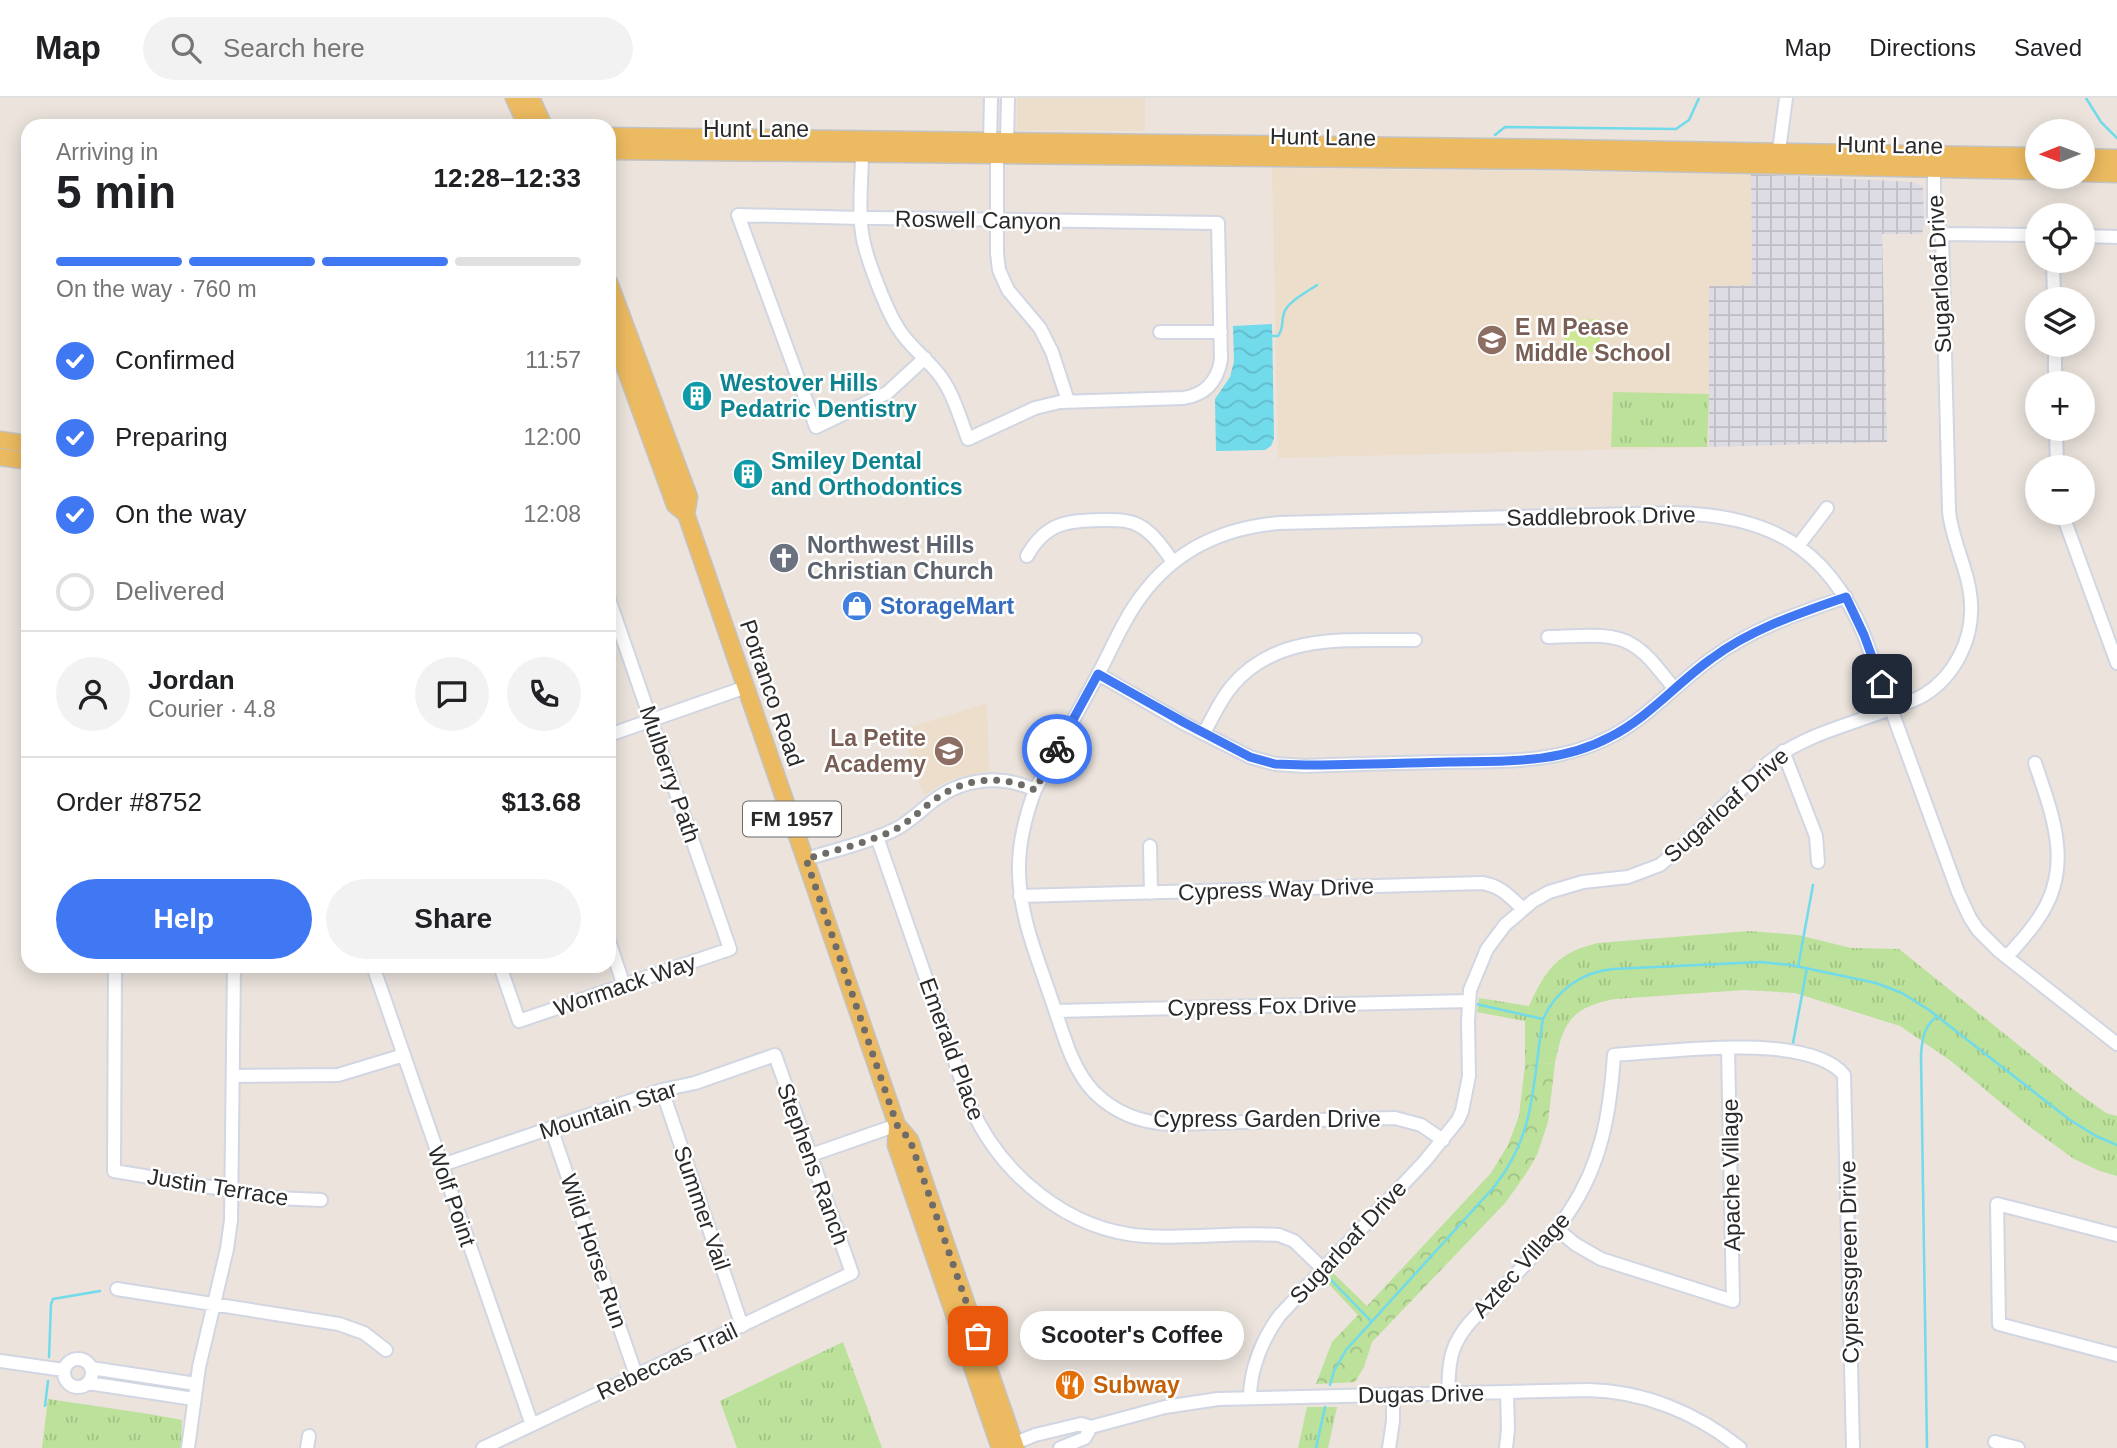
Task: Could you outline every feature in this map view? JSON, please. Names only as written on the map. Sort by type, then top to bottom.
[{"type":"main road","points":[[514,98],[524,119]]},
{"type":"main road","points":[[531,98],[541,119]]},
{"type":"main road","name":"Hunt Lane","points":[[616,136],[1136,151],[1561,155],[1777,151],[2025,156]]},
{"type":"main road","points":[[667,151],[671,144],[725,144],[732,138]]},
{"type":"main road","name":"Hunt Lane","points":[[616,151],[862,153],[998,147]]},
{"type":"main road","points":[[1768,166],[1777,151]]},
{"type":"main road","points":[[1850,167],[1861,158],[1874,153]]},
{"type":"main road","name":"Hunt Lane","points":[[1561,155],[1768,166],[2025,172]]},
{"type":"main road","points":[[2095,157],[2117,158]]},
{"type":"main road","points":[[2095,173],[2117,174]]},
{"type":"main road","name":"Potranco Road","points":[[616,300],[689,497],[686,513],[897,1125],[896,1145],[1011,1447]]},
{"type":"main road","points":[[616,325],[633,366],[642,367]]},
{"type":"main road","name":"Potranco Road","points":[[616,342],[675,505],[686,513]]},
{"type":"main road","points":[[633,386],[650,412],[671,471],[675,475],[681,473]]},
{"type":"main road","points":[[0,432],[21,435]]},
{"type":"main road","points":[[0,440],[21,443]]},
{"type":"main road","points":[[0,457],[21,460]]},
{"type":"street","points":[[1777,151],[1786,98]]},
{"type":"street","points":[[998,147],[1008,100],[991,100],[998,147],[997,263],[1008,290],[1040,328],[1052,352],[1068,401]]},
{"type":"street","points":[[862,153],[861,218],[865,246],[888,310],[905,339],[925,358],[949,390],[968,439],[1035,408],[1068,401],[1183,398],[1199,394],[1211,385],[1221,360],[1220,332],[1160,332]]},
{"type":"street","name":"Sugarloaf Drive","points":[[1250,1398],[1257,1360],[1272,1325],[1443,1140],[1458,1120],[1467,1089],[1468,1001],[1487,949],[1504,925],[1549,892],[1583,881],[1628,877],[1660,865],[1783,751],[1926,694],[1942,680],[1961,653],[1970,622],[1970,589],[1950,525],[1942,234],[1934,215],[1934,169]]},
{"type":"street","name":"Roswell Canyon","points":[[925,358],[887,393],[816,427],[738,215],[1218,223],[1220,332]]},
{"type":"street","points":[[1942,234],[2025,235]]},
{"type":"street","points":[[2095,236],[2117,237]]},
{"type":"street","points":[[1798,546],[1827,508]]},
{"type":"street","name":"Saddlebrook Drive","points":[[1020,895],[1021,838],[1035,790],[1133,607],[1173,562],[1195,547],[1217,536],[1246,527],[1279,523],[1707,514],[1753,523],[1798,546],[1825,570],[1846,597],[1864,635],[1963,904],[1978,930],[2007,957],[2117,1044]]},
{"type":"street","points":[[1027,556],[1041,536],[1061,524],[1073,521],[1119,520],[1138,524],[1149,531],[1173,562]]},
{"type":"street","points":[[2066,525],[2117,663]]},
{"type":"street","points":[[1098,674],[1250,757],[1286,765],[1544,758],[1584,748],[1609,738],[1636,722],[1712,658],[1744,638],[1800,613],[1846,597]]},
{"type":"street","name":"Mulberry Path","points":[[616,619],[730,949]]},
{"type":"street","points":[[1548,637],[1608,637],[1626,641],[1641,651],[1674,688]]},
{"type":"street","points":[[1204,733],[1233,685],[1251,667],[1274,654],[1311,642],[1415,640]]},
{"type":"street","points":[[616,732],[746,687]]},
{"type":"street","points":[[1783,751],[1816,836],[1818,862]]},
{"type":"street","points":[[2007,957],[2038,920],[2050,898],[2056,874],[2057,836],[2035,763]]},
{"type":"street","points":[[806,859],[877,837],[904,825],[943,794],[967,784],[1004,780],[1035,790]]},
{"type":"street","name":"Emerald Place","points":[[877,837],[970,1105],[988,1140],[1014,1173],[1059,1207],[1110,1230],[1156,1237],[1279,1235],[1298,1244],[1322,1268]]},
{"type":"street","points":[[1150,846],[1151,892]]},
{"type":"street","name":"Cypress Way Drive","points":[[1020,895],[1482,883],[1499,887],[1523,909]]},
{"type":"street","name":"Cypress Garden Drive","points":[[1020,895],[1027,927],[1074,1061],[1087,1083],[1108,1104],[1136,1119],[1171,1124],[1395,1118],[1421,1125],[1443,1140]]},
{"type":"street","name":"Wormack Way","points":[[502,973],[519,1021],[730,949]]},
{"type":"street","points":[[616,962],[624,986]]},
{"type":"street","name":"Justin Terrace","points":[[116,973],[114,1171],[276,1198],[321,1200]]},
{"type":"street","points":[[188,1448],[196,1384],[227,1249],[231,1220],[234,973]]},
{"type":"street","name":"Wolf Point","points":[[375,973],[532,1425]]},
{"type":"street","name":"Cypress Fox Drive","points":[[1056,1011],[1468,1001]]},
{"type":"street","name":"Cypressgreen Drive","points":[[1728,1048],[1761,1046],[1793,1051],[1830,1063],[1844,1075],[1853,1448]]},
{"type":"street","name":"Aztec Village","points":[[1448,1393],[1451,1356],[1466,1327],[1557,1229],[1570,1211],[1596,1159],[1611,1102],[1614,1055],[1728,1048]]},
{"type":"street","name":"Apache Village","points":[[1557,1229],[1575,1244],[1601,1259],[1733,1301],[1728,1048]]},
{"type":"street","points":[[233,1076],[332,1076],[350,1073],[404,1055]]},
{"type":"street","name":"Mountain Star","points":[[442,1166],[662,1090],[695,1083],[775,1055]]},
{"type":"street","name":"Stephens Ranch","points":[[775,1055],[852,1273]]},
{"type":"street","name":"Summer Vail","points":[[662,1090],[743,1326]]},
{"type":"street","points":[[811,1155],[897,1125]]},
{"type":"street","name":"Wild Horse Run","points":[[551,1128],[636,1375]]},
{"type":"street","points":[[2117,1235],[1997,1204],[1999,1324],[2117,1355]]},
{"type":"street","name":"Rebeccas Trail","points":[[483,1448],[852,1273]]},
{"type":"street","points":[[117,1289],[349,1326],[364,1333],[386,1350]]},
{"type":"street","points":[[88,1383],[92,1376],[91,1368],[79,1359],[71,1361],[64,1370],[65,1378],[69,1385],[77,1388],[88,1383],[194,1399]]},
{"type":"street","points":[[0,1361],[64,1370]]},
{"type":"street","points":[[91,1368],[196,1384]]},
{"type":"street","name":"Dugas Drive","points":[[1011,1447],[1035,1435],[1081,1424],[1091,1427],[1173,1406],[1218,1399],[1594,1390],[1644,1398],[1691,1416],[1740,1448]]},
{"type":"street","points":[[1506,1448],[1507,1392]]},
{"type":"street","points":[[1389,1448],[1393,1395]]},
{"type":"street","name":"Dugas Drive","points":[[1060,1448],[1085,1438],[1091,1427]]},
{"type":"street","points":[[1995,1442],[2018,1448]]},
{"type":"shaded area","points":[[1017,98],[1145,98],[1145,131],[1017,130]]},
{"type":"shaded area","name":"E M Pease Middle School","points":[[1272,168],[1751,174],[1752,285],[1709,286],[1709,447],[1278,458]]},
{"type":"shaded area","points":[[1751,174],[1913,182],[1923,187],[1922,234],[1882,234],[1887,442],[1709,447],[1709,286],[1752,285]]},
{"type":"shaded area","name":"La Petite Academy","points":[[987,703],[989,771],[955,778],[924,796],[902,730]]},
{"type":"green space","points":[[1600,319],[1600,352],[1564,352],[1564,320]]},
{"type":"green space","points":[[1613,392],[1709,394],[1707,447],[1611,447]]},
{"type":"green space","points":[[1749,931],[1798,935],[1851,948],[1899,949],[2078,1093],[2106,1113],[2117,1116],[2117,1176],[2074,1159],[2030,1127],[1951,1061],[1900,1026],[1795,993],[1744,990],[1600,1002],[1579,1012],[1566,1027],[1555,1063],[1525,1065],[1525,1021],[1477,1012],[1479,998],[1529,1006],[1554,964],[1584,947],[1598,943]]},
{"type":"green space","points":[[1555,1063],[1548,1122],[1537,1155],[1506,1202],[1372,1342],[1364,1367],[1355,1382],[1316,1384],[1332,1342],[1358,1315],[1325,1280],[1332,1272],[1367,1306],[1491,1173],[1508,1145],[1519,1116],[1525,1065]]},
{"type":"green space","points":[[843,1342],[882,1448],[737,1448],[720,1401]]},
{"type":"green space","points":[[48,1399],[182,1420],[181,1448],[42,1448]]},
{"type":"green space","points":[[1307,1407],[1337,1407],[1328,1448],[1298,1448]]},
{"type":"water","points":[[1272,324],[1274,438],[1271,446],[1265,450],[1216,451],[1215,399],[1230,377],[1234,361],[1233,326]]},
{"type":"waterway","points":[[1495,135],[1505,127],[1676,129],[1689,120],[1699,98]]},
{"type":"waterway","points":[[2086,98],[2101,122],[2117,138]]},
{"type":"waterway","points":[[1272,336],[1278,336],[1280,333],[1284,313],[1289,305],[1317,285]]},
{"type":"waterway","points":[[1798,967],[1813,885]]},
{"type":"waterway","points":[[1330,1385],[1334,1371],[1346,1350],[1494,1187],[1508,1167],[1526,1127],[1543,1019],[1563,991],[1591,974],[1613,969],[1761,962],[1791,965],[1876,983],[1902,993],[1929,1010],[2070,1120],[2117,1145]]},
{"type":"waterway","points":[[1793,1043],[1807,968]]},
{"type":"waterway","points":[[1476,1004],[1543,1019]]},
{"type":"waterway","points":[[1927,1448],[1921,1055],[1925,1033],[1938,1016]]},
{"type":"waterway","points":[[1328,1277],[1371,1321]]},
{"type":"waterway","points":[[49,1357],[53,1299],[100,1291]]},
{"type":"waterway","points":[[45,1406],[48,1381]]},
{"type":"waterway","points":[[1316,1448],[1325,1407]]},
{"type":"way so far","points":[[978,1336],[910,1140],[897,1125],[806,859],[891,831],[940,796],[967,784],[1004,780],[1035,790],[1057,749]]},
{"type":"place","name":"E M Pease Middle School","points":[[1492,340]]},
{"type":"place","name":"Westover Hills Pedatric Dentistry","points":[[697,396]]},
{"type":"place","name":"Smiley Dental and Orthodontics","points":[[748,474]]},
{"type":"place","name":"Northwest Hills Christian Church","points":[[784,558]]},
{"type":"place","name":"StorageMart","points":[[857,606]]},
{"type":"place","name":"La Petite Academy","points":[[949,751]]},
{"type":"place","name":"Scooter's Coffee","points":[[978,1336]]},
{"type":"place","name":"Subway","points":[[1070,1385]]},
{"type":"route","points":[[1057,749],[1098,674],[1237,751],[1275,764],[1522,760],[1562,755],[1609,738],[1636,722],[1712,658],[1744,638],[1800,613],[1846,597],[1864,635],[1882,684]]}]
